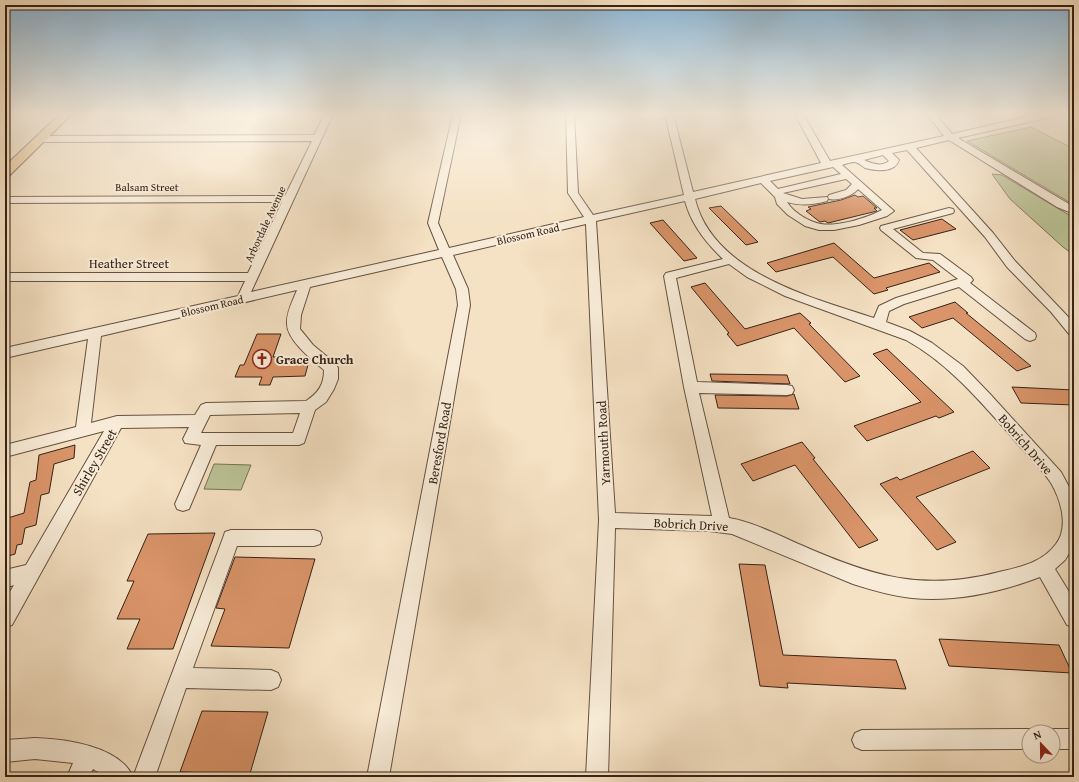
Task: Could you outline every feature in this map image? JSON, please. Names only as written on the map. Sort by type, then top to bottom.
[{"type":"main road","points":[[5,172],[28,150]]},
{"type":"street","name":"Arbordale Avenue","points":[[242,299],[311,150]]},
{"type":"street","name":"Beresford Road","points":[[378,777],[463,312],[462,288],[433,223],[449,150]]},
{"type":"street","points":[[571,150],[573,193],[591,220]]},
{"type":"street","name":"Bobrich Drive","points":[[607,520],[722,524],[732,526],[749,531],[856,576],[896,587],[923,590],[968,587],[1010,579],[1044,566],[1059,555],[1066,545],[1071,531],[1072,517],[1068,503],[1063,491],[1050,471],[969,381],[945,359],[910,336],[791,294],[757,278],[732,260],[717,246],[703,230],[694,214],[678,150]]},
{"type":"street","points":[[778,194],[784,207],[818,227],[834,227],[889,211],[849,175],[831,164],[822,150]]},
{"type":"street","name":"Blossom Road","points":[[5,353],[891,150]]},
{"type":"street","points":[[913,150],[989,235],[1011,264],[1055,309],[1074,331]]},
{"type":"street","points":[[972,150],[1061,205],[1074,211]]},
{"type":"street","points":[[855,158],[869,166],[884,168],[890,166],[894,160],[885,152]]},
{"type":"street","points":[[778,194],[849,175]]},
{"type":"street","points":[[763,180],[778,194],[799,203],[828,198],[850,192],[858,184]]},
{"type":"street","name":"Balsam Street","points":[[5,200],[290,199]]},
{"type":"street","points":[[878,325],[883,309],[900,301],[967,280],[936,257],[920,256],[885,228],[948,211]]},
{"type":"street","name":"Yarmouth Road","points":[[591,220],[607,520],[597,777]]},
{"type":"street","points":[[722,524],[691,387],[670,276],[732,260]]},
{"type":"street","name":"Heather Street","points":[[5,277],[253,276]]},
{"type":"street","points":[[961,282],[1030,336]]},
{"type":"street","points":[[305,285],[292,324],[304,344],[331,368],[331,379],[321,398],[309,407],[299,438],[190,439],[206,409],[309,407]]},
{"type":"street","name":"Shirley Street","points":[[95,332],[83,430],[117,422]]},
{"type":"street","points":[[691,387],[787,390]]},
{"type":"street","points":[[117,422],[200,421]]},
{"type":"street","name":"Shirley Street","points":[[5,618],[117,422]]},
{"type":"street","points":[[5,450],[83,430]]},
{"type":"street","points":[[183,504],[211,439]]},
{"type":"street","points":[[144,777],[231,538],[314,538]]},
{"type":"street","points":[[1044,566],[1074,618]]},
{"type":"street","points":[[5,579],[30,572]]},
{"type":"street","points":[[180,678],[271,680]]},
{"type":"street","points":[[1061,739],[1074,738]]},
{"type":"street","points":[[862,740],[1021,739]]},
{"type":"street","points":[[5,751],[27,748],[57,749],[87,757],[114,774]]},
{"type":"street","points":[[78,777],[87,757]]},
{"type":"green space","points":[[983,150],[1074,150],[1074,205]]},
{"type":"green space","points":[[992,174],[1002,175],[1074,218],[1074,255],[1063,247],[1010,199]]},
{"type":"green space","points":[[214,464],[251,465],[241,490],[204,489]]},
{"type":"building","points":[[855,195],[858,197],[863,196],[877,208],[874,208],[877,211],[828,223],[825,221],[820,222],[806,211],[811,209],[808,207],[841,200]]},
{"type":"building","points":[[721,206],[758,242],[746,245],[709,208]]},
{"type":"building","points":[[942,219],[956,229],[913,240],[900,230]]},
{"type":"building","points":[[663,220],[697,258],[684,261],[650,223]]},
{"type":"building","points":[[834,243],[874,278],[929,263],[940,272],[886,288],[888,290],[874,294],[833,257],[776,272],[767,263]]},
{"type":"building","points":[[705,283],[745,329],[800,313],[860,376],[845,382],[794,328],[737,346],[727,334],[729,333],[691,287]]},
{"type":"building","points":[[955,302],[968,313],[966,313],[1031,366],[1017,371],[953,318],[922,328],[909,317]]},
{"type":"building","name":"Grace Church","points":[[257,334],[281,334],[273,357],[278,357],[277,362],[309,361],[305,376],[273,377],[270,385],[259,385],[262,377],[235,377],[240,365],[244,365]]},
{"type":"building","points":[[887,349],[954,412],[939,418],[936,416],[867,441],[854,426],[921,402],[873,354]]},
{"type":"building","points":[[710,374],[787,375],[790,384],[712,381]]},
{"type":"building","points":[[1012,387],[1074,390],[1074,405],[1021,403]]},
{"type":"building","points":[[794,394],[799,409],[718,408],[715,395],[787,396]]},
{"type":"building","points":[[802,442],[815,458],[813,459],[878,540],[859,548],[795,465],[753,481],[741,464]]},
{"type":"building","points":[[75,445],[74,458],[54,464],[49,493],[41,495],[36,525],[25,528],[22,544],[17,545],[15,554],[5,557],[5,535],[8,518],[24,513],[30,482],[36,480],[39,455]]},
{"type":"building","points":[[973,451],[990,468],[916,497],[956,542],[937,550],[880,484],[897,477],[900,480]]},
{"type":"building","points":[[215,533],[173,649],[127,649],[140,619],[117,619],[134,581],[127,581],[148,534]]},
{"type":"building","points":[[235,557],[315,559],[289,648],[211,646],[225,609],[216,608]]},
{"type":"building","points":[[739,564],[765,565],[783,655],[896,660],[906,689],[787,683],[788,688],[760,686]]},
{"type":"building","points":[[939,639],[1059,645],[1072,673],[949,666]]},
{"type":"building","points":[[202,711],[268,712],[249,777],[211,777],[212,773],[180,772]]},
{"type":"place","name":"Grace Church","points":[[262,359]]}]
